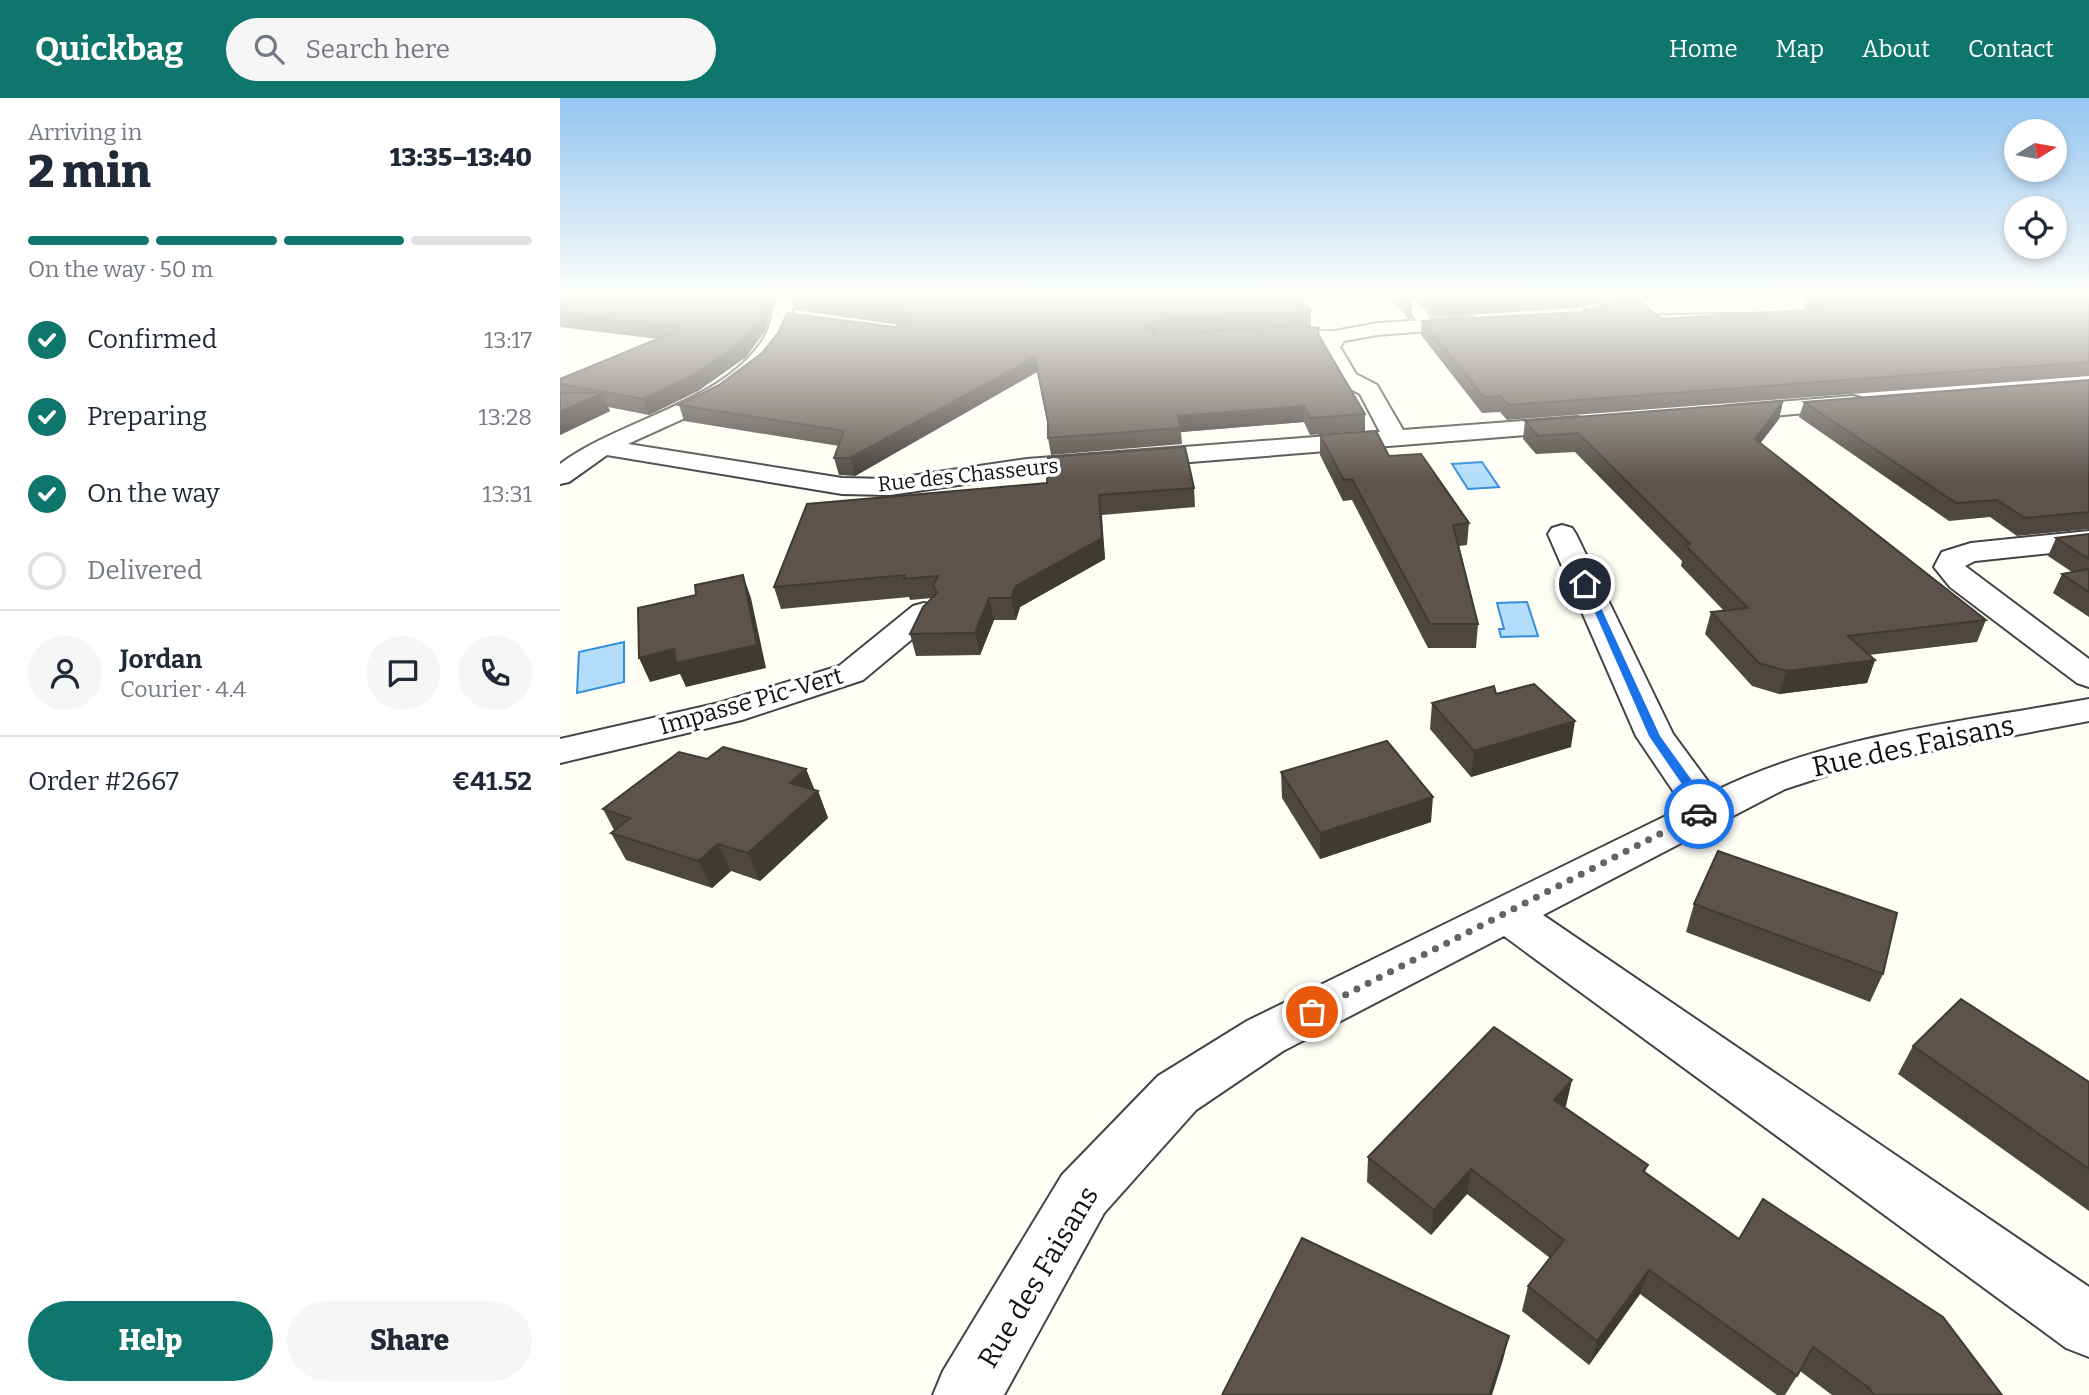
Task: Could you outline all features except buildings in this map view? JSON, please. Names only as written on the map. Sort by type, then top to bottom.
[{"type":"street","points":[[560,476],[603,447],[728,386],[758,360]]},
{"type":"street","points":[[1337,360],[1348,378],[1369,390],[1395,438]]},
{"type":"street","points":[[1699,415],[1876,402]]},
{"type":"street","name":"Rue des Chasseurs","points":[[603,447],[842,486],[890,487],[1027,467],[1603,422]]},
{"type":"street","points":[[1562,534],[1655,736],[1707,810]]},
{"type":"street","points":[[2089,540],[1971,552],[1953,558],[1948,567],[1961,580],[2089,677]]},
{"type":"street","name":"Impasse Pic-Vert","points":[[560,751],[729,712],[850,673],[924,612]]},
{"type":"street","name":"Rue des Faisans","points":[[967,1395],[1083,1194],[1177,1093],[1265,1036],[1707,810],[1771,780],[1855,753],[2089,710]]},
{"type":"street","points":[[1507,914],[2089,1325]]},
{"type":"water","points":[[1482,462],[1499,487],[1468,489],[1452,464]]},
{"type":"water","points":[[1527,602],[1538,636],[1501,637],[1499,629],[1504,629],[1497,603]]},
{"type":"water","points":[[624,642],[624,682],[577,693],[579,652]]},
{"type":"way so far","points":[[1312,1012],[1477,927],[1542,897],[1699,814]]},
{"type":"route","points":[[1585,584],[1655,736],[1707,810],[1699,814]]}]
